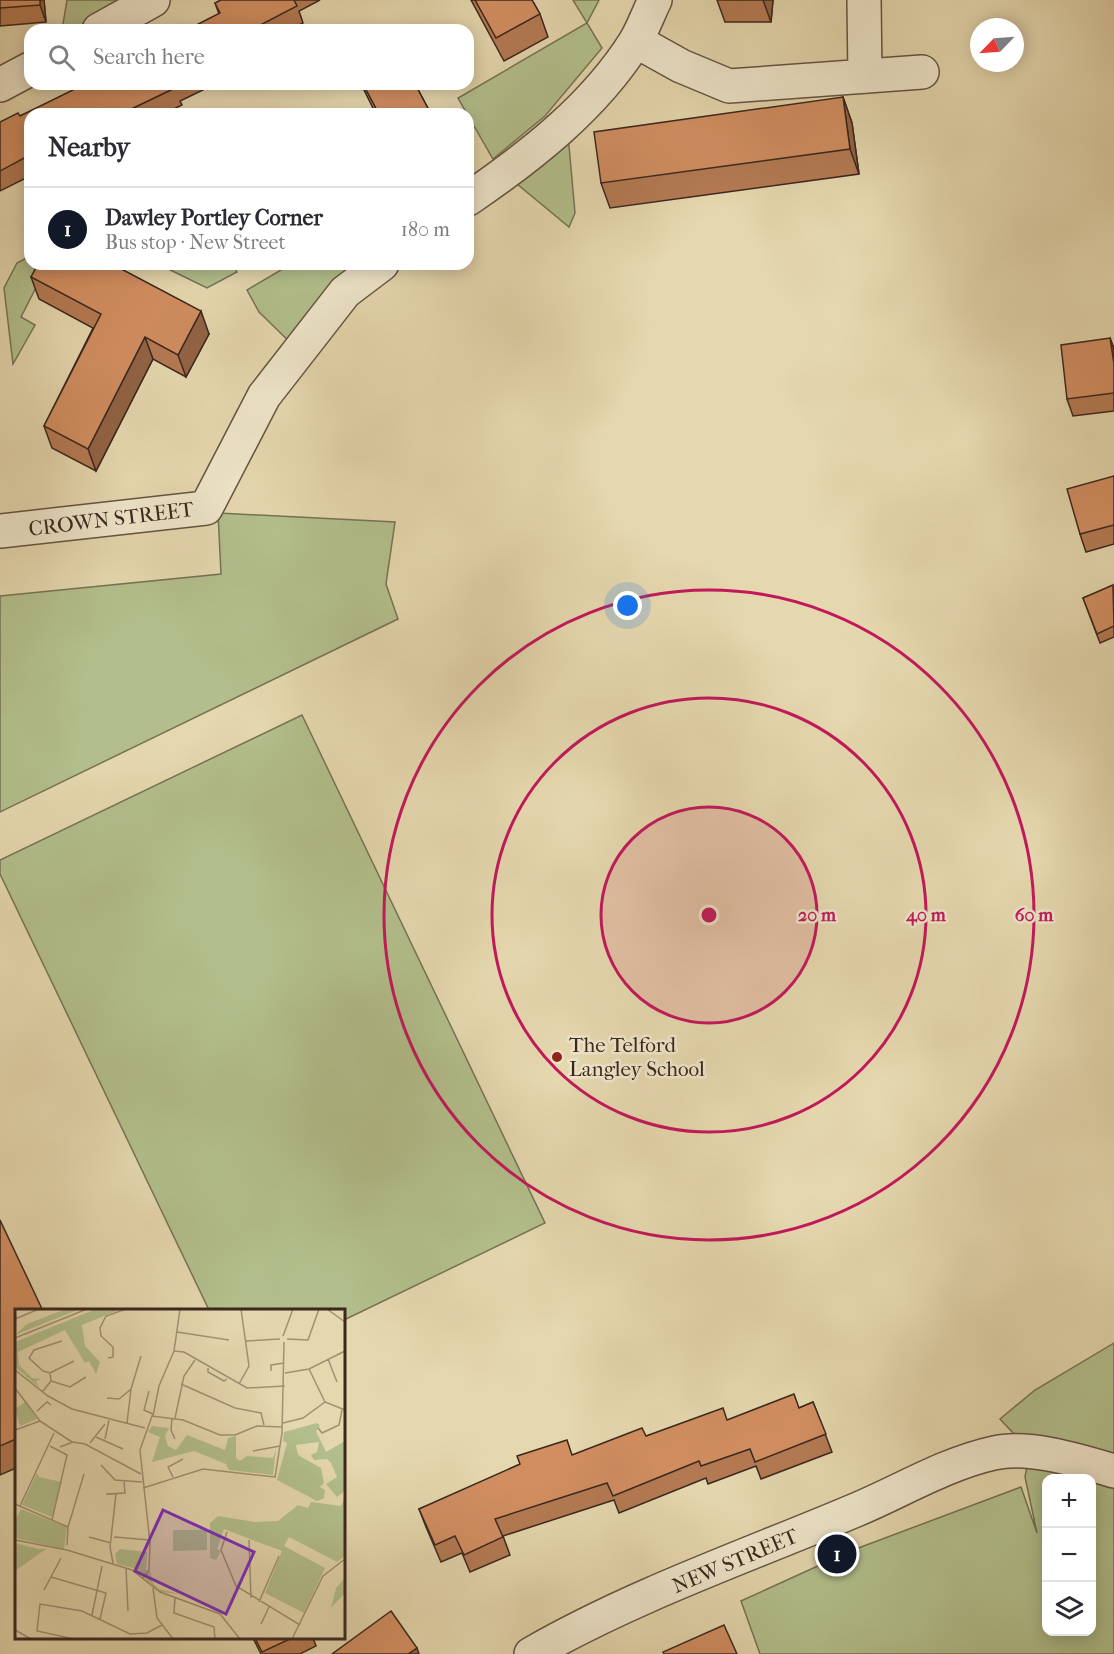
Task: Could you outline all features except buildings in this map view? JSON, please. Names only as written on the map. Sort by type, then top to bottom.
[{"type":"street","points":[[110,24],[153,0]]},
{"type":"street","points":[[474,195],[505,174],[567,123],[636,41],[655,0]]},
{"type":"street","points":[[864,0],[865,76]]},
{"type":"street","points":[[636,41],[681,66],[729,86],[922,72]]},
{"type":"street","points":[[0,86],[24,72]]},
{"type":"street","name":"CROWN STREET","points":[[0,531],[206,508],[264,396],[345,292],[374,270]]},
{"type":"street","name":"NEW STREET","points":[[547,1650],[597,1618],[866,1506],[926,1477],[995,1452],[1030,1451],[1114,1471]]},
{"type":"green space","points":[[67,0],[153,0],[110,24],[63,24]]},
{"type":"green space","points":[[573,0],[599,0],[587,23]]},
{"type":"green space","points":[[587,23],[602,48],[545,116],[493,159],[474,126],[474,108],[464,108],[458,98]]},
{"type":"green space","points":[[567,124],[575,213],[569,227],[505,174]]},
{"type":"green space","points":[[24,259],[24,270],[45,270],[21,317],[35,325],[13,364],[4,288],[17,263]]},
{"type":"green space","points":[[170,270],[236,270],[237,272],[207,288]]},
{"type":"green space","points":[[281,270],[376,270],[299,351],[259,312],[247,290]]},
{"type":"green space","points":[[218,513],[395,522],[386,584],[398,619],[0,812],[0,596],[221,574]]},
{"type":"green space","points":[[302,715],[545,1223],[345,1320],[345,1309],[209,1309],[0,874],[0,860]]},
{"type":"green space","points":[[1114,1343],[1114,1654],[760,1654],[741,1601],[853,1550],[1021,1487],[1037,1533],[1025,1477],[1030,1451],[1000,1419],[1035,1390]]},
{"type":"place","name":"The Telford Langley School","points":[[557,1057]]},
{"type":"place","name":"Dawley Portley Corner","points":[[837,1554]]}]
